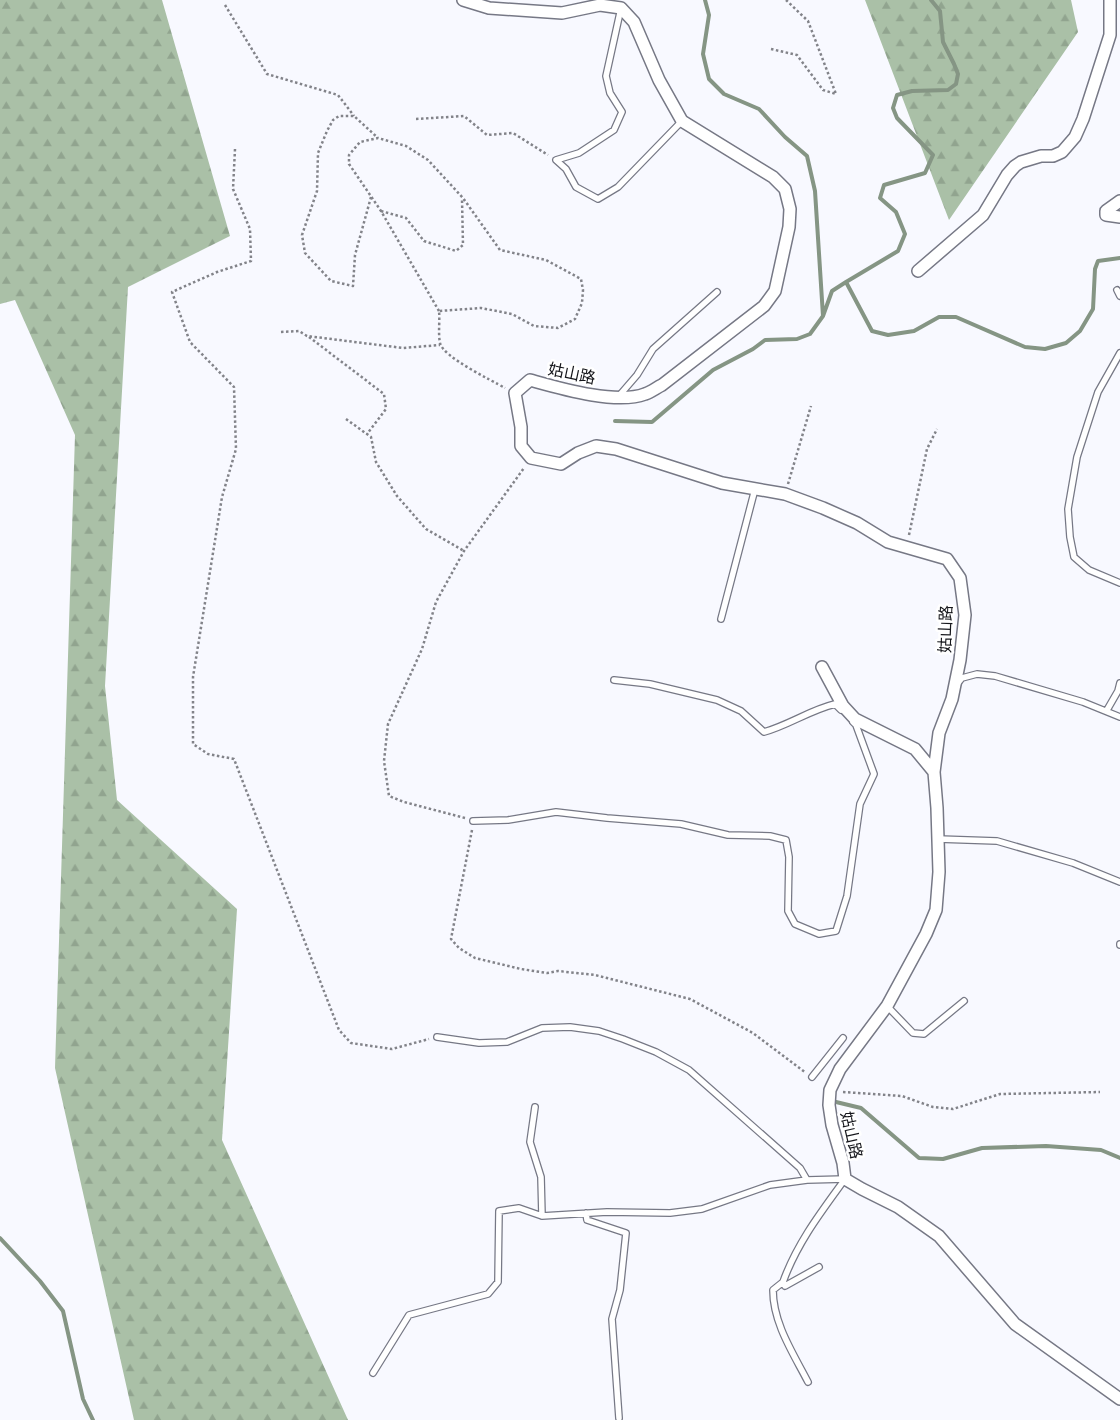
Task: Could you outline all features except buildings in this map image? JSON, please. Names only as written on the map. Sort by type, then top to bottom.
[{"type":"street","points":[[464,0],[489,8],[562,13],[600,5],[621,8]]},
{"type":"street","points":[[918,271],[983,215],[1007,175],[1015,166],[1021,162],[1041,156],[1053,156],[1062,152],[1075,137],[1083,119],[1110,35],[1110,0]]},
{"type":"street","name":"姑山路","points":[[515,393],[530,380],[571,392],[617,398],[644,395],[662,385],[764,306],[775,291],[789,227],[790,209],[784,189],[773,177],[682,121],[659,80],[634,22],[621,8]]},
{"type":"street","points":[[1120,201],[1106,211],[1106,215],[1120,217]]},
{"type":"street","points":[[515,393],[521,428],[521,446],[531,458]]},
{"type":"street","name":"姑山路","points":[[531,458],[561,464],[578,453],[596,446],[616,449],[640,456],[722,483],[785,494],[840,515],[888,542],[947,559],[960,578],[965,616],[960,660],[952,699],[939,733],[934,772],[939,872],[936,910],[926,934],[886,1006],[840,1069],[830,1090],[830,1115],[843,1163],[845,1179],[862,1190],[898,1207],[939,1236],[1015,1324],[1120,1399]]},
{"type":"street","points":[[822,667],[843,706],[855,719],[916,749],[934,772]]},
{"type":"lane","points":[[556,160],[579,153],[614,130],[622,112],[610,93],[606,76],[621,8]]},
{"type":"lane","points":[[556,160],[566,169],[576,187],[598,199],[618,187],[682,121]]},
{"type":"lane","points":[[617,398],[637,375],[653,349],[717,292]]},
{"type":"lane","points":[[1120,354],[1098,392],[1077,457],[1068,509],[1074,557],[1089,570],[1120,583]]},
{"type":"lane","points":[[721,619],[755,489]]},
{"type":"lane","points":[[953,687],[962,678],[978,674],[995,676],[1083,702],[1107,710],[1120,717]]},
{"type":"lane","points":[[473,820],[508,820],[556,812],[681,824],[728,836],[770,836],[786,840],[789,857],[788,911],[794,924],[819,934],[836,931],[847,896],[860,804],[874,774],[856,725],[835,704],[819,707],[780,727],[764,732],[741,711],[717,700],[650,684],[614,680]]},
{"type":"lane","points":[[1107,710],[1118,691],[1120,683]]},
{"type":"lane","points":[[938,839],[997,841],[1073,863],[1120,882]]},
{"type":"lane","points":[[886,1006],[913,1033],[924,1034],[964,1002]]},
{"type":"lane","points":[[437,1037],[480,1043],[507,1042],[542,1028],[570,1027],[599,1031],[623,1039],[656,1052],[689,1070],[800,1168],[807,1180]]},
{"type":"lane","points":[[812,1077],[843,1038]]},
{"type":"lane","points":[[535,1108],[530,1142],[541,1177],[542,1216]]},
{"type":"lane","points":[[373,1374],[409,1314],[488,1294],[498,1282],[499,1211],[519,1208],[542,1216],[586,1213],[670,1213],[702,1209],[770,1185],[807,1180],[845,1179]]},
{"type":"lane","points":[[808,1382],[784,1336],[773,1302],[773,1290],[783,1282],[789,1265],[803,1238],[845,1179]]},
{"type":"lane","points":[[586,1213],[587,1220],[626,1233],[620,1290],[612,1319],[619,1418]]},
{"type":"lane","points":[[783,1282],[785,1286],[819,1268]]},
{"type":"path","points":[[771,49],[797,55],[823,90],[836,94],[808,21],[786,0]]},
{"type":"path","points":[[225,5],[267,74],[338,95],[354,116],[378,138],[406,146],[428,160],[462,198],[500,250],[546,260],[581,279],[583,290],[582,303],[575,319],[558,328],[534,326],[512,314],[481,308],[440,311]]},
{"type":"path","points":[[354,116],[339,116],[333,120],[327,131],[318,153],[317,191],[302,235],[305,253],[331,281],[353,286],[355,255],[371,197]]},
{"type":"path","points":[[416,120],[464,116],[487,135],[513,133],[556,160]]},
{"type":"path","points":[[378,138],[360,142],[349,155],[349,164],[380,211],[440,311],[440,345],[445,352],[460,363],[515,393]]},
{"type":"path","points":[[235,149],[233,189],[250,229],[251,262],[217,272],[172,292],[190,342],[234,387],[236,449],[222,496],[193,677],[193,744],[208,754],[234,759],[338,1030],[350,1043],[392,1048],[437,1037]]},
{"type":"path","points":[[380,211],[406,218],[424,242],[456,250],[462,245],[462,198]]},
{"type":"path","points":[[281,332],[299,331],[384,394],[386,409],[367,434]]},
{"type":"path","points":[[307,336],[402,348],[440,345]]},
{"type":"path","points":[[785,494],[811,406]]},
{"type":"path","points":[[346,419],[371,437],[376,462],[397,496],[426,529],[464,551]]},
{"type":"path","points":[[907,546],[926,450],[937,430]]},
{"type":"path","points":[[531,458],[464,551],[436,602],[422,649],[388,724],[384,760],[389,796],[404,802],[473,820],[451,939],[459,948],[475,958],[521,969],[595,975],[690,999],[753,1033],[812,1077]]},
{"type":"path","points":[[830,1090],[902,1096],[933,1107],[953,1109],[1000,1094],[1100,1092]]},
{"type":"green space","points":[[0,0],[162,0],[230,236],[128,287],[105,686],[117,800],[237,909],[222,1140],[348,1420],[134,1420],[55,1068],[75,435],[15,300],[0,304]]},
{"type":"green space","points":[[865,0],[1071,0],[1078,32],[949,220]]},
{"type":"waterway","points":[[705,0],[709,15],[703,54],[709,79],[724,94],[759,109],[785,137],[807,156],[815,191],[823,316]]},
{"type":"waterway","points":[[931,0],[940,11],[943,42],[958,74],[956,84],[948,90],[912,91],[897,95],[893,108],[897,118],[933,155],[925,173],[884,185],[880,198],[896,212],[905,234],[898,251],[846,282],[872,331],[888,335],[914,331],[939,317],[956,317],[1025,347],[1045,349],[1066,343],[1080,331],[1093,309],[1095,269],[1098,261],[1120,258]]},
{"type":"waterway","points":[[615,421],[652,422],[713,370],[753,349],[765,340],[797,339],[810,334],[823,316],[832,291],[846,282]]},
{"type":"waterway","points":[[836,1102],[861,1108],[919,1158],[943,1159],[982,1148],[1046,1146],[1101,1150],[1120,1158]]},
{"type":"waterway","points":[[0,1238],[40,1281],[63,1311],[83,1399],[93,1420]]}]
